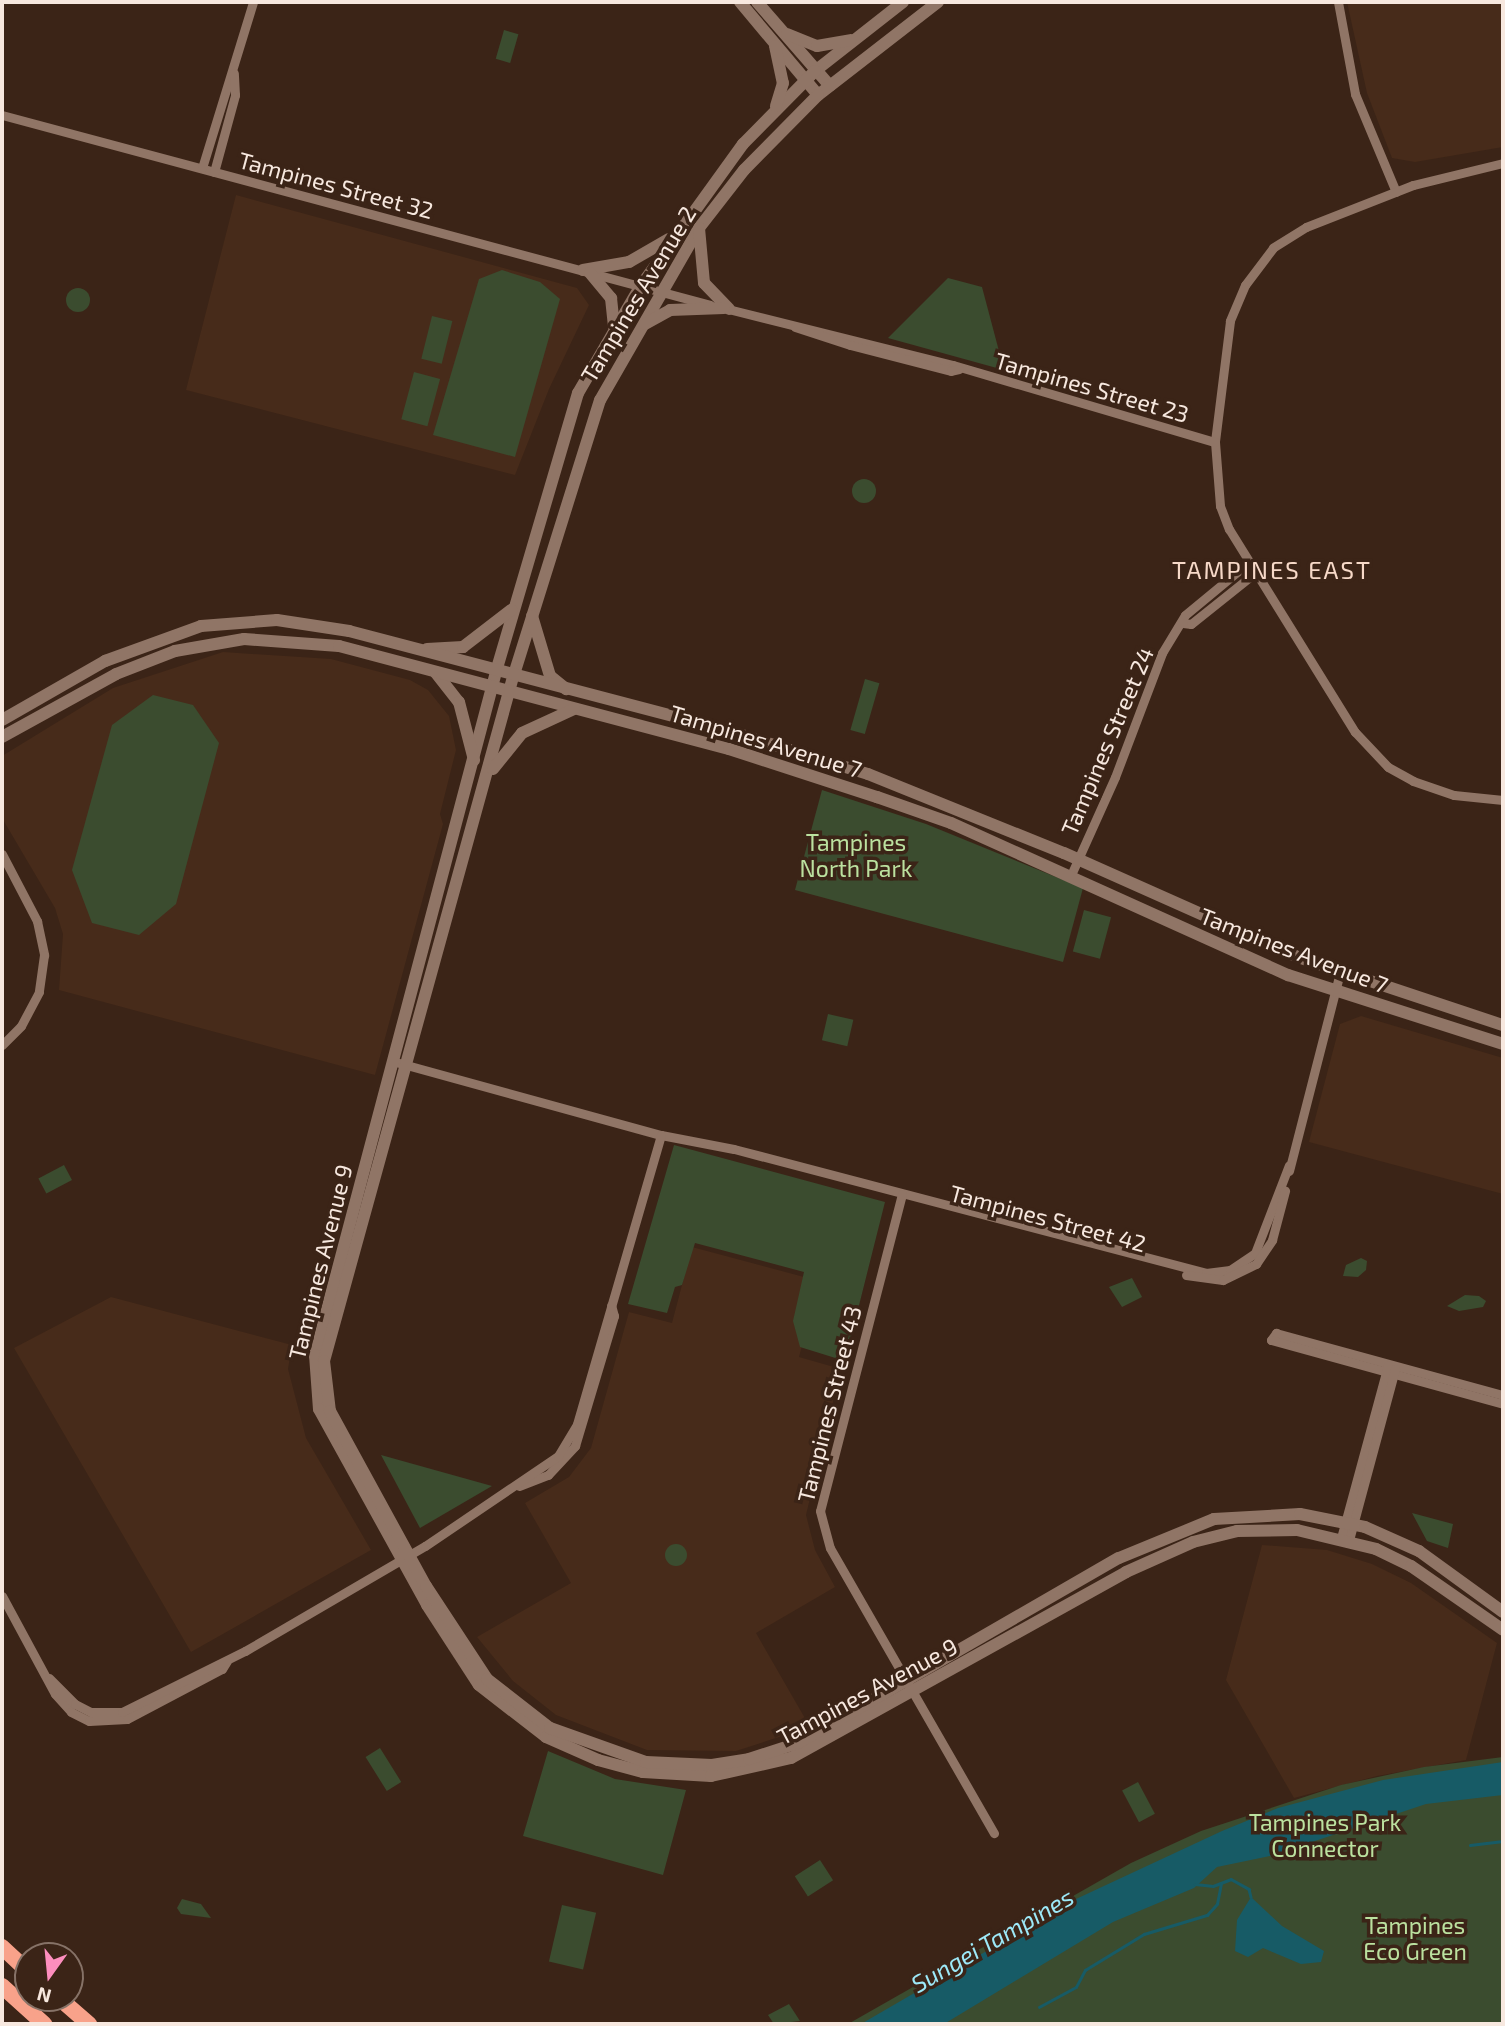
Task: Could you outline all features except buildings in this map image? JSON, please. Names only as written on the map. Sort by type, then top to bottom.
[{"type":"highway","points":[[2,1986],[44,2024]]},
{"type":"highway","points":[[75,2012],[89,2024]]},
{"type":"main road","points":[[740,2],[778,37],[810,76],[818,95]]},
{"type":"main road","points":[[757,2],[778,37],[783,83],[773,112]]},
{"type":"main road","name":"Tampines Avenue 2","points":[[492,689],[578,393],[614,327],[678,233],[773,112],[810,76],[903,2]]},
{"type":"main road","name":"Tampines Avenue 2","points":[[509,693],[600,400],[637,331],[699,228],[760,151],[818,95],[938,2]]},
{"type":"main road","points":[[778,37],[817,47],[857,38]]},
{"type":"main road","points":[[810,76],[830,86]]},
{"type":"main road","points":[[699,228],[704,283],[726,309]]},
{"type":"main road","points":[[586,272],[629,262],[678,233]]},
{"type":"main road","points":[[586,272],[611,298],[614,327]]},
{"type":"main road","points":[[637,331],[670,310],[726,309]]},
{"type":"main road","points":[[414,650],[463,647],[488,632],[514,607]]},
{"type":"main road","points":[[532,616],[550,676],[568,691]]},
{"type":"main road","name":"Tampines Avenue 7","points":[[2,720],[105,661],[201,626],[277,620],[349,631],[513,677],[729,731],[868,774],[1340,973],[1503,1025]]},
{"type":"main road","name":"Tampines Avenue 7","points":[[2,737],[137,664],[220,641],[303,640],[433,671],[786,766],[951,823],[1244,956],[1334,992],[1503,1044]]},
{"type":"main road","points":[[433,671],[458,702],[474,762]]},
{"type":"main road","name":"Tampines Avenue 9","points":[[405,1557],[324,1424],[314,1372],[392,1061],[492,689]]},
{"type":"main road","name":"Tampines Avenue 9","points":[[509,693],[324,1361],[324,1382],[335,1424],[461,1662],[491,1697],[546,1737],[614,1765],[694,1778],[756,1769],[807,1751],[1119,1558],[1188,1527],[1260,1515],[1300,1514],[1349,1522],[1419,1551],[1503,1612]]},
{"type":"main road","points":[[488,776],[522,733],[575,709]]},
{"type":"main road","name":"Tampines Avenue 9","points":[[909,1687],[1126,1572],[1194,1542],[1237,1531],[1272,1530],[1345,1539],[1411,1566],[1503,1630]]},
{"type":"street","points":[[202,168],[223,93],[234,73],[253,2]]},
{"type":"street","points":[[1338,2],[1355,94],[1396,191]]},
{"type":"street","points":[[215,172],[235,95],[234,73]]},
{"type":"street","name":"Tampines Street 32","points":[[2,115],[660,293]]},
{"type":"street","points":[[1503,163],[1396,191],[1306,227],[1273,248],[1253,273],[1230,321],[1215,442],[1220,506],[1255,573],[1343,716],[1378,758],[1427,788],[1503,800]]},
{"type":"street","name":"Tampines Street 23","points":[[660,293],[794,326],[951,371],[958,369],[1215,442]]},
{"type":"street","name":"Tampines Street 24","points":[[1071,876],[1115,776],[1156,666],[1183,623],[1185,615],[1205,595],[1249,562]]},
{"type":"street","name":"Tampines Street 24","points":[[1183,623],[1191,624],[1255,573]]},
{"type":"street","points":[[2,854],[37,921],[44,955],[39,992],[20,1026],[2,1045]]},
{"type":"street","name":"Tampines Street 42","points":[[406,1065],[661,1135],[901,1196],[1199,1279],[1223,1280],[1249,1269],[1266,1251],[1278,1222],[1289,1165],[1340,973]]},
{"type":"street","points":[[392,1061],[406,1065]]},
{"type":"street","points":[[2,1596],[49,1678],[55,1695],[71,1712],[106,1723],[128,1719],[222,1669],[227,1661],[405,1557],[519,1486],[548,1475],[575,1446],[614,1316],[611,1305],[661,1135]]},
{"type":"street","name":"Tampines Street 43","points":[[901,1196],[820,1511],[830,1548],[994,1833]]},
{"type":"street","points":[[1503,1395],[1391,1368],[1272,1337],[1276,1333],[1391,1368],[1503,1404]]},
{"type":"street","points":[[1345,1539],[1391,1368]]},
{"type":"shaded area","points":[[1347,2],[1503,2],[1503,147],[1415,162],[1392,158],[1367,93]]},
{"type":"shaded area","points":[[236,195],[577,288],[589,305],[549,389],[515,475],[186,390]]},
{"type":"shaded area","points":[[223,652],[331,659],[410,680],[428,690],[449,716],[456,750],[440,814],[443,824],[375,1075],[59,990],[63,934],[55,908],[2,818],[2,756],[113,688]]},
{"type":"shaded area","points":[[1361,1016],[1503,1058],[1503,1194],[1309,1142],[1340,1024]]},
{"type":"shaded area","points":[[692,1247],[819,1281],[799,1357],[841,1369],[806,1515],[815,1550],[835,1587],[756,1633],[810,1727],[736,1751],[647,1750],[556,1715],[513,1681],[477,1637],[571,1583],[525,1503],[569,1477],[591,1448],[629,1312],[672,1323]]},
{"type":"shaded area","points":[[111,1297],[292,1345],[288,1369],[306,1438],[371,1550],[191,1652],[14,1348]]},
{"type":"shaded area","points":[[1262,1545],[1327,1550],[1372,1564],[1411,1583],[1497,1643],[1466,1760],[1377,1776],[1294,1798],[1226,1680]]},
{"type":"green space","points":[[504,30],[518,34],[510,63],[496,59]]},
{"type":"green space","points":[[502,270],[540,282],[560,299],[515,457],[433,435],[479,279]]},
{"type":"green space","points":[[948,278],[982,287],[1004,370],[888,338]]},
{"type":"green space","points":[[78,288],[87,291],[90,300],[87,309],[78,312],[69,309],[66,300],[69,291]]},
{"type":"green space","points":[[432,316],[452,321],[442,364],[421,359]]},
{"type":"green space","points":[[414,372],[440,379],[427,426],[401,419]]},
{"type":"green space","points":[[864,479],[872,483],[876,491],[872,499],[864,503],[856,499],[852,491],[856,483]]},
{"type":"green space","points":[[865,679],[879,683],[865,734],[850,730]]},
{"type":"green space","points":[[153,695],[193,705],[219,743],[176,904],[139,935],[92,923],[72,870],[112,725]]},
{"type":"green space","name":"Tampines North Park","points":[[822,790],[926,824],[1083,888],[1063,962],[795,890]]},
{"type":"green space","points":[[1084,910],[1111,917],[1100,959],[1073,952]]},
{"type":"green space","points":[[828,1014],[853,1020],[847,1046],[822,1040]]},
{"type":"green space","points":[[674,1145],[885,1202],[845,1361],[800,1347],[793,1321],[804,1272],[695,1243],[682,1285],[675,1287],[667,1313],[628,1304]]},
{"type":"green space","points":[[64,1165],[72,1180],[46,1194],[38,1179]]},
{"type":"green space","points":[[1361,1258],[1367,1261],[1366,1270],[1358,1277],[1343,1276],[1346,1265]]},
{"type":"green space","points":[[1132,1278],[1142,1297],[1122,1307],[1109,1287]]},
{"type":"green space","points":[[1465,1295],[1479,1296],[1486,1301],[1483,1307],[1459,1311],[1447,1306]]},
{"type":"green space","points":[[381,1455],[492,1486],[420,1528]]},
{"type":"green space","points":[[1412,1513],[1453,1524],[1448,1548],[1427,1541]]},
{"type":"green space","points":[[672,1544],[680,1544],[687,1551],[687,1559],[680,1566],[672,1566],[665,1559],[665,1551]]},
{"type":"green space","points":[[380,1748],[401,1782],[387,1791],[366,1757]]},
{"type":"green space","points":[[548,1751],[615,1779],[686,1790],[663,1875],[523,1836]]},
{"type":"green space","points":[[1503,1757],[1503,2024],[848,2024],[1131,1863],[1201,1831],[1341,1785],[1424,1767]]},
{"type":"green space","points":[[1138,1782],[1155,1814],[1139,1822],[1122,1790]]},
{"type":"green space","points":[[820,1860],[833,1880],[808,1896],[795,1876]]},
{"type":"green space","points":[[182,1899],[201,1904],[211,1918],[181,1914],[177,1908]]},
{"type":"green space","points":[[562,1905],[596,1913],[583,1969],[549,1962]]},
{"type":"green space","points":[[789,2004],[800,2021],[774,2024],[768,2015]]},
{"type":"water","points":[[1503,1762],[1503,1795],[1426,1804],[1270,1856],[1217,1867],[1194,1888],[1113,1922],[944,2024],[861,2024],[1076,1899],[1278,1808],[1383,1780]]},
{"type":"water","points":[[1251,1897],[1282,1926],[1324,1951],[1321,1962],[1301,1964],[1263,1948],[1248,1957],[1235,1951],[1237,1920]]},
{"type":"waterway","points":[[1470,1845],[1503,1841]]},
{"type":"waterway","points":[[1195,1884],[1213,1886],[1231,1879],[1249,1889],[1251,1897]]},
{"type":"waterway","points":[[1039,2007],[1076,1987],[1085,1970],[1144,1934],[1207,1915],[1217,1904],[1221,1883]]},
{"type":"district","name":"TAMPINES EAST","points":[[1272,570]]},
{"type":"park label","name":"Tampines Park Connector","points":[[1325,1835]]},
{"type":"park label","name":"Tampines Eco Green","points":[[1415,1938]]},
{"type":"water label","name":"Sungei Tampines","points":[[992,1940]]}]
